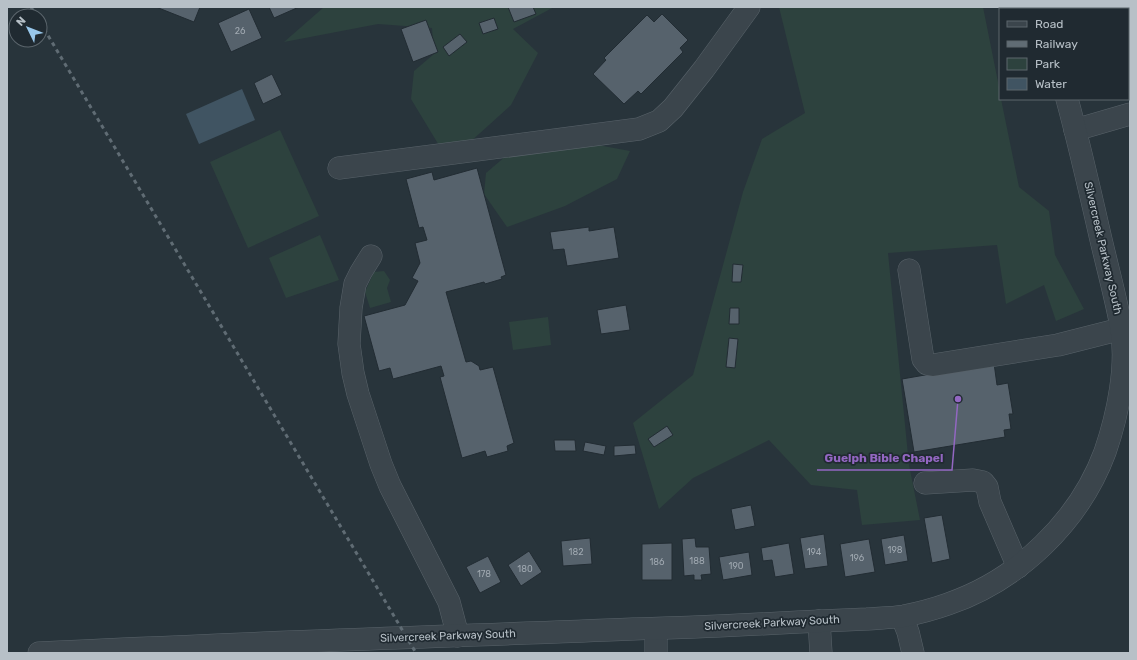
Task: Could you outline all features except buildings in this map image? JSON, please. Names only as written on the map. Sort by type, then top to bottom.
[{"type":"street","points":[[339,168],[639,129],[659,120],[674,108],[750,7]]},
{"type":"street","name":"Silvercreek Parkway South","points":[[39,653],[196,645],[316,647],[376,646],[458,636],[656,629],[902,617],[949,603],[990,585],[1018,567],[1043,545],[1079,503],[1098,469],[1116,414],[1120,392],[1122,371],[1121,329],[1067,100]]},
{"type":"street","points":[[1075,130],[1130,114]]},
{"type":"street","points":[[371,256],[360,272],[355,284],[351,308],[349,344],[358,394],[384,473],[449,602],[458,636]]},
{"type":"street","points":[[909,270],[923,359],[927,364],[933,365],[1058,345],[1121,329]]},
{"type":"street","points":[[925,483],[973,480],[983,482],[987,487],[990,502],[1018,567]]},
{"type":"street","points":[[902,617],[908,632],[913,653]]},
{"type":"street","points":[[819,621],[821,653]]},
{"type":"street","points":[[656,629],[656,653]]},
{"type":"green space","points":[[324,7],[554,7],[513,29],[538,53],[511,105],[469,143],[443,152],[411,99],[414,71],[434,54],[432,28],[378,24],[284,42]]},
{"type":"green space","points":[[779,7],[983,7],[999,87],[999,100],[1001,100],[1019,187],[1049,211],[1055,255],[1084,309],[1056,321],[1044,285],[1006,304],[997,245],[888,253],[909,465],[920,520],[862,525],[857,490],[811,485],[769,440],[693,478],[659,509],[633,423],[693,375],[743,192],[762,139],[805,113]]},
{"type":"green space","points":[[1130,7],[1130,76],[1129,8],[1074,8]]},
{"type":"green space","points":[[280,130],[319,216],[248,248],[210,162]]},
{"type":"green space","points":[[533,133],[630,151],[617,179],[565,206],[507,227],[484,194],[486,173]]},
{"type":"green space","points":[[320,235],[339,280],[286,298],[269,258]]},
{"type":"green space","points":[[384,271],[390,280],[387,288],[391,302],[370,308],[365,292],[374,272]]},
{"type":"green space","points":[[548,317],[551,345],[513,350],[509,322]]},
{"type":"water","points":[[242,89],[255,120],[199,144],[186,114]]},
{"type":"railway","points":[[48,35],[416,653]]},
{"type":"place","name":"Guelph Bible Chapel","points":[[958,399]]}]
